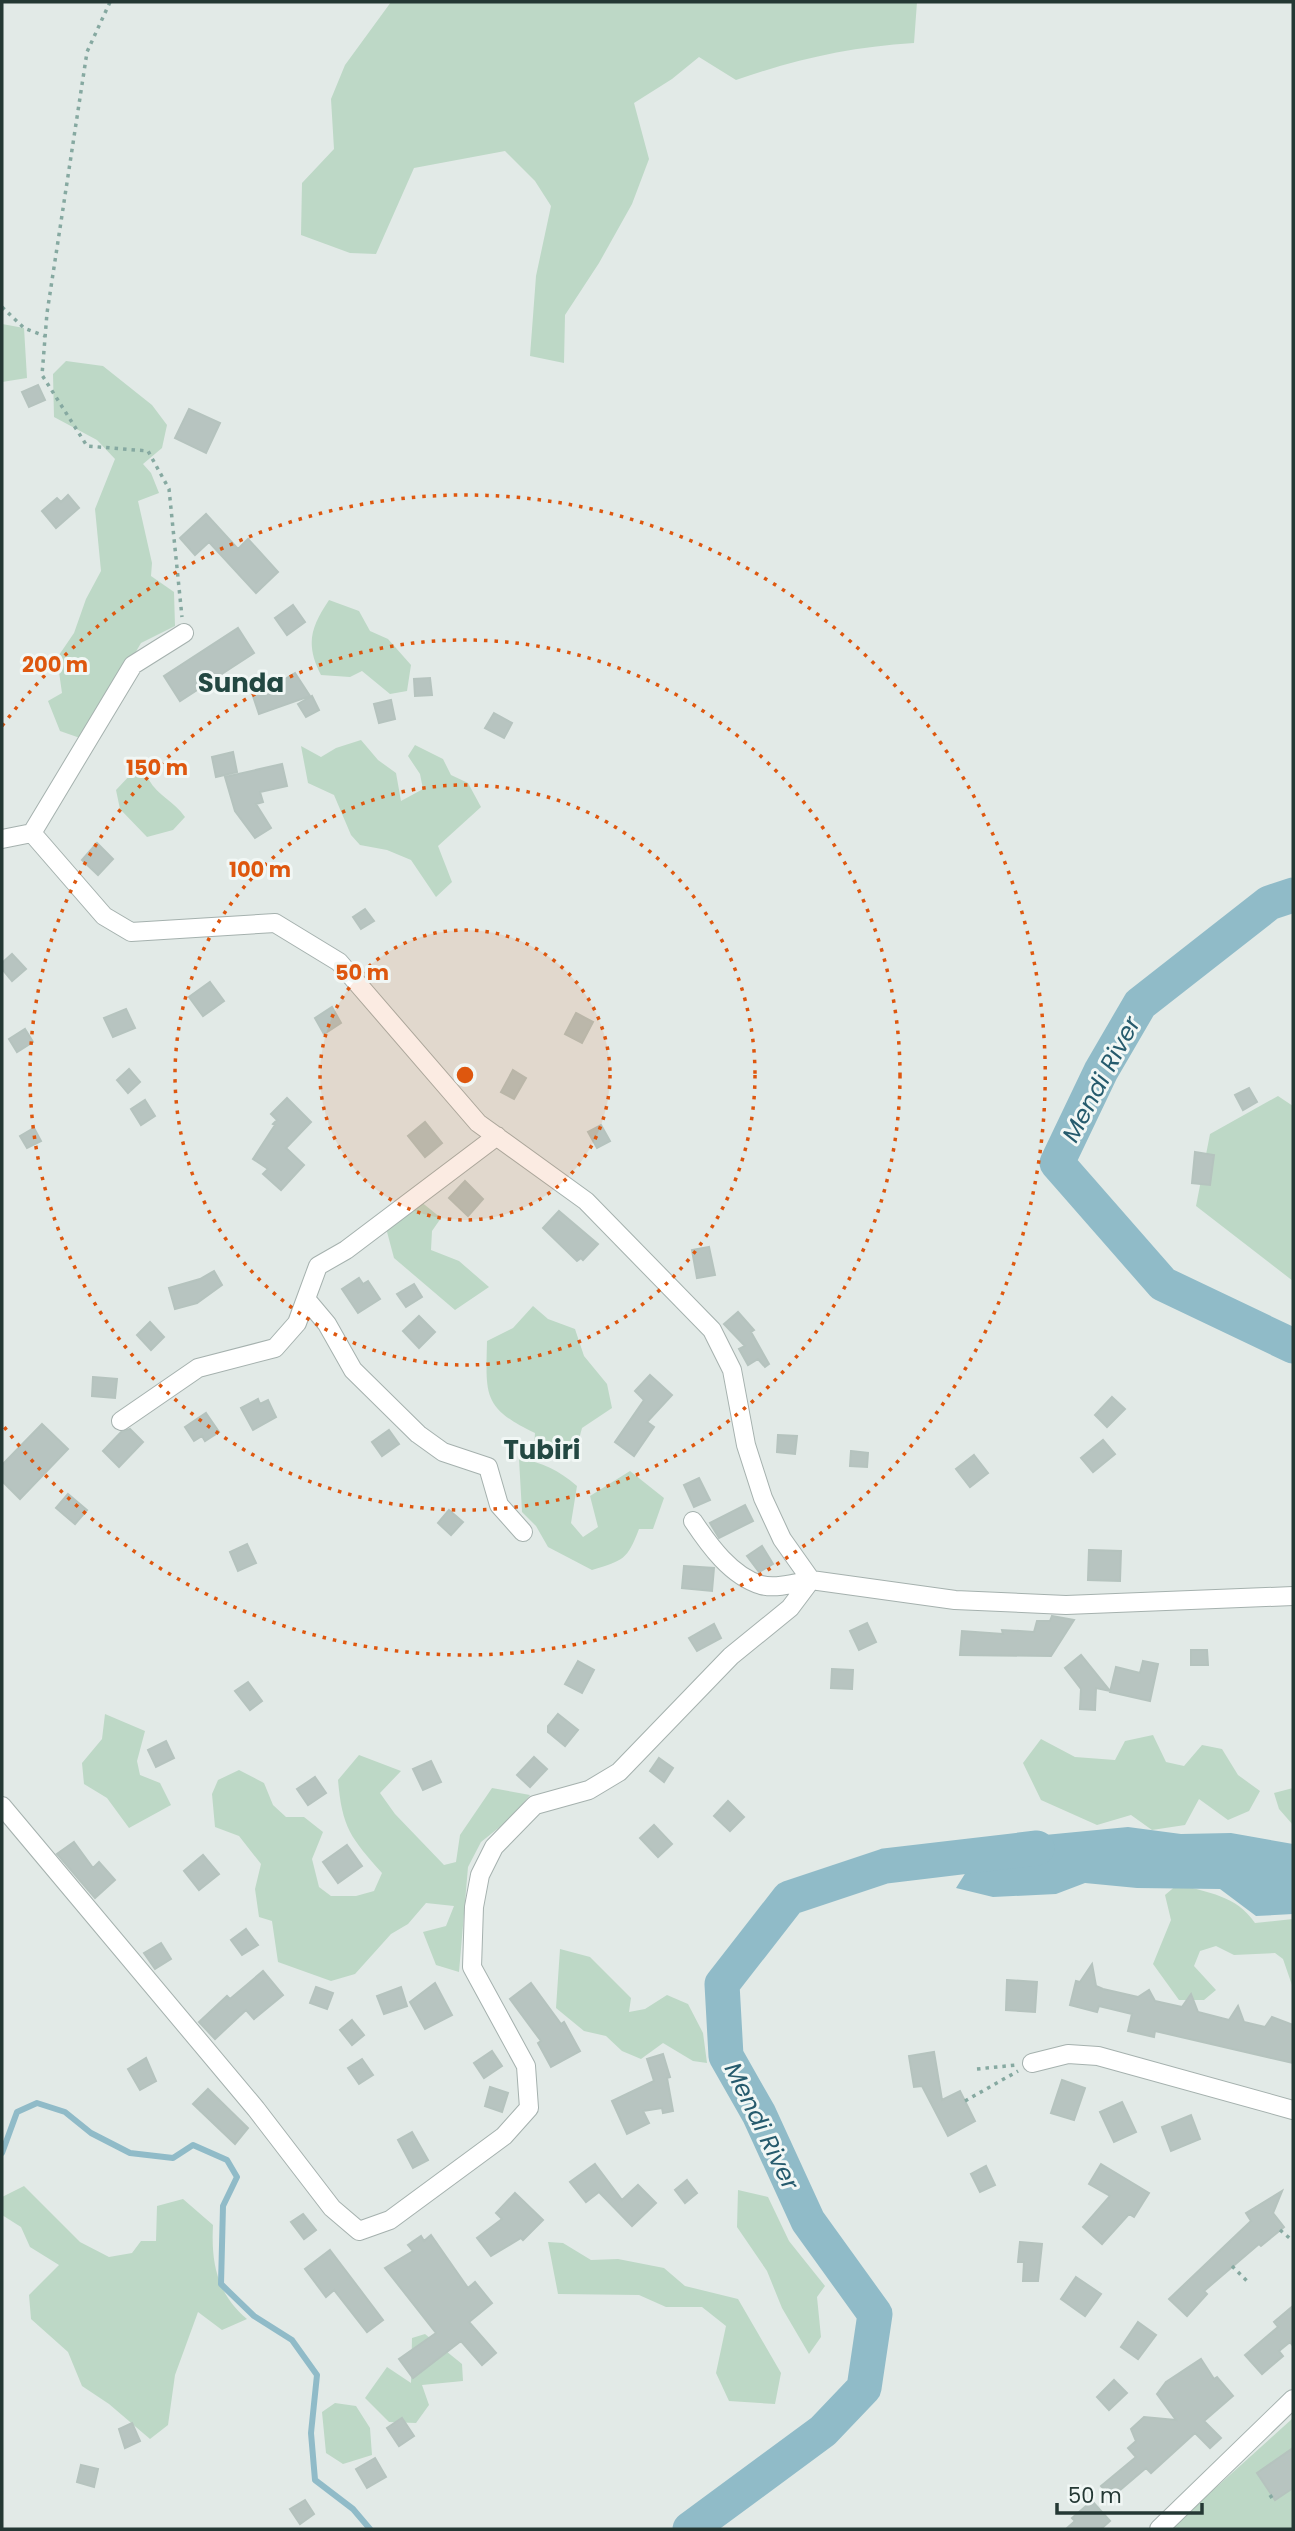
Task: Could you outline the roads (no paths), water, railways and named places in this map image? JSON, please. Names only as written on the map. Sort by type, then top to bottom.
[{"type":"street","points":[[2,839],[32,833],[133,665],[184,633]]},
{"type":"street","points":[[32,833],[104,916],[131,932],[275,923],[339,962],[478,1123],[586,1201],[712,1330],[732,1370],[746,1445],[763,1498],[782,1539],[811,1580]]},
{"type":"street","points":[[121,1422],[198,1368],[275,1348],[297,1323],[318,1266],[346,1250],[497,1136]]},
{"type":"street","points":[[306,1299],[327,1324],[352,1370],[418,1434],[443,1452],[488,1467],[499,1505],[523,1532]]},
{"type":"street","points":[[693,1521],[712,1550],[737,1571],[761,1585],[811,1580],[956,1600],[1066,1605],[1293,1596]]},
{"type":"street","points":[[2,1806],[256,2109],[332,2208],[359,2231],[390,2220],[503,2136],[529,2108],[526,2066],[472,1967],[474,1908],[480,1875],[494,1847],[536,1805],[589,1790],[619,1772],[731,1656],[790,1608],[811,1580]]},
{"type":"street","points":[[1032,2063],[1068,2054],[1098,2056],[1293,2110]]},
{"type":"street","points":[[1159,2529],[1293,2399]]},
{"type":"water","points":[[1128,1827],[1181,1834],[1231,1833],[1293,1844],[1293,1914],[1256,1916],[1220,1889],[1137,1888],[1085,1883],[1056,1894],[993,1897],[956,1888],[968,1869],[1014,1838]]},
{"type":"waterway","name":"Mendi River","points":[[1293,895],[1269,903],[1140,1004],[1101,1071],[1057,1163],[1163,1284],[1293,1346]]},
{"type":"waterway","name":"Mendi River","points":[[690,2529],[823,2431],[864,2388],[875,2314],[808,2221],[759,2114],[726,2056],[722,1984],[789,1898],[885,1866],[1037,1848]]},
{"type":"waterway","points":[[2,2153],[17,2112],[37,2103],[65,2112],[91,2133],[130,2153],[173,2158],[193,2145],[227,2160],[237,2177],[223,2206],[221,2284],[254,2316],[292,2340],[317,2375],[311,2433],[315,2480],[353,2509],[370,2529]]},
{"type":"district","name":"Sunda","points":[[241,683]]},
{"type":"district","name":"Tubiri","points":[[542,1450]]}]
